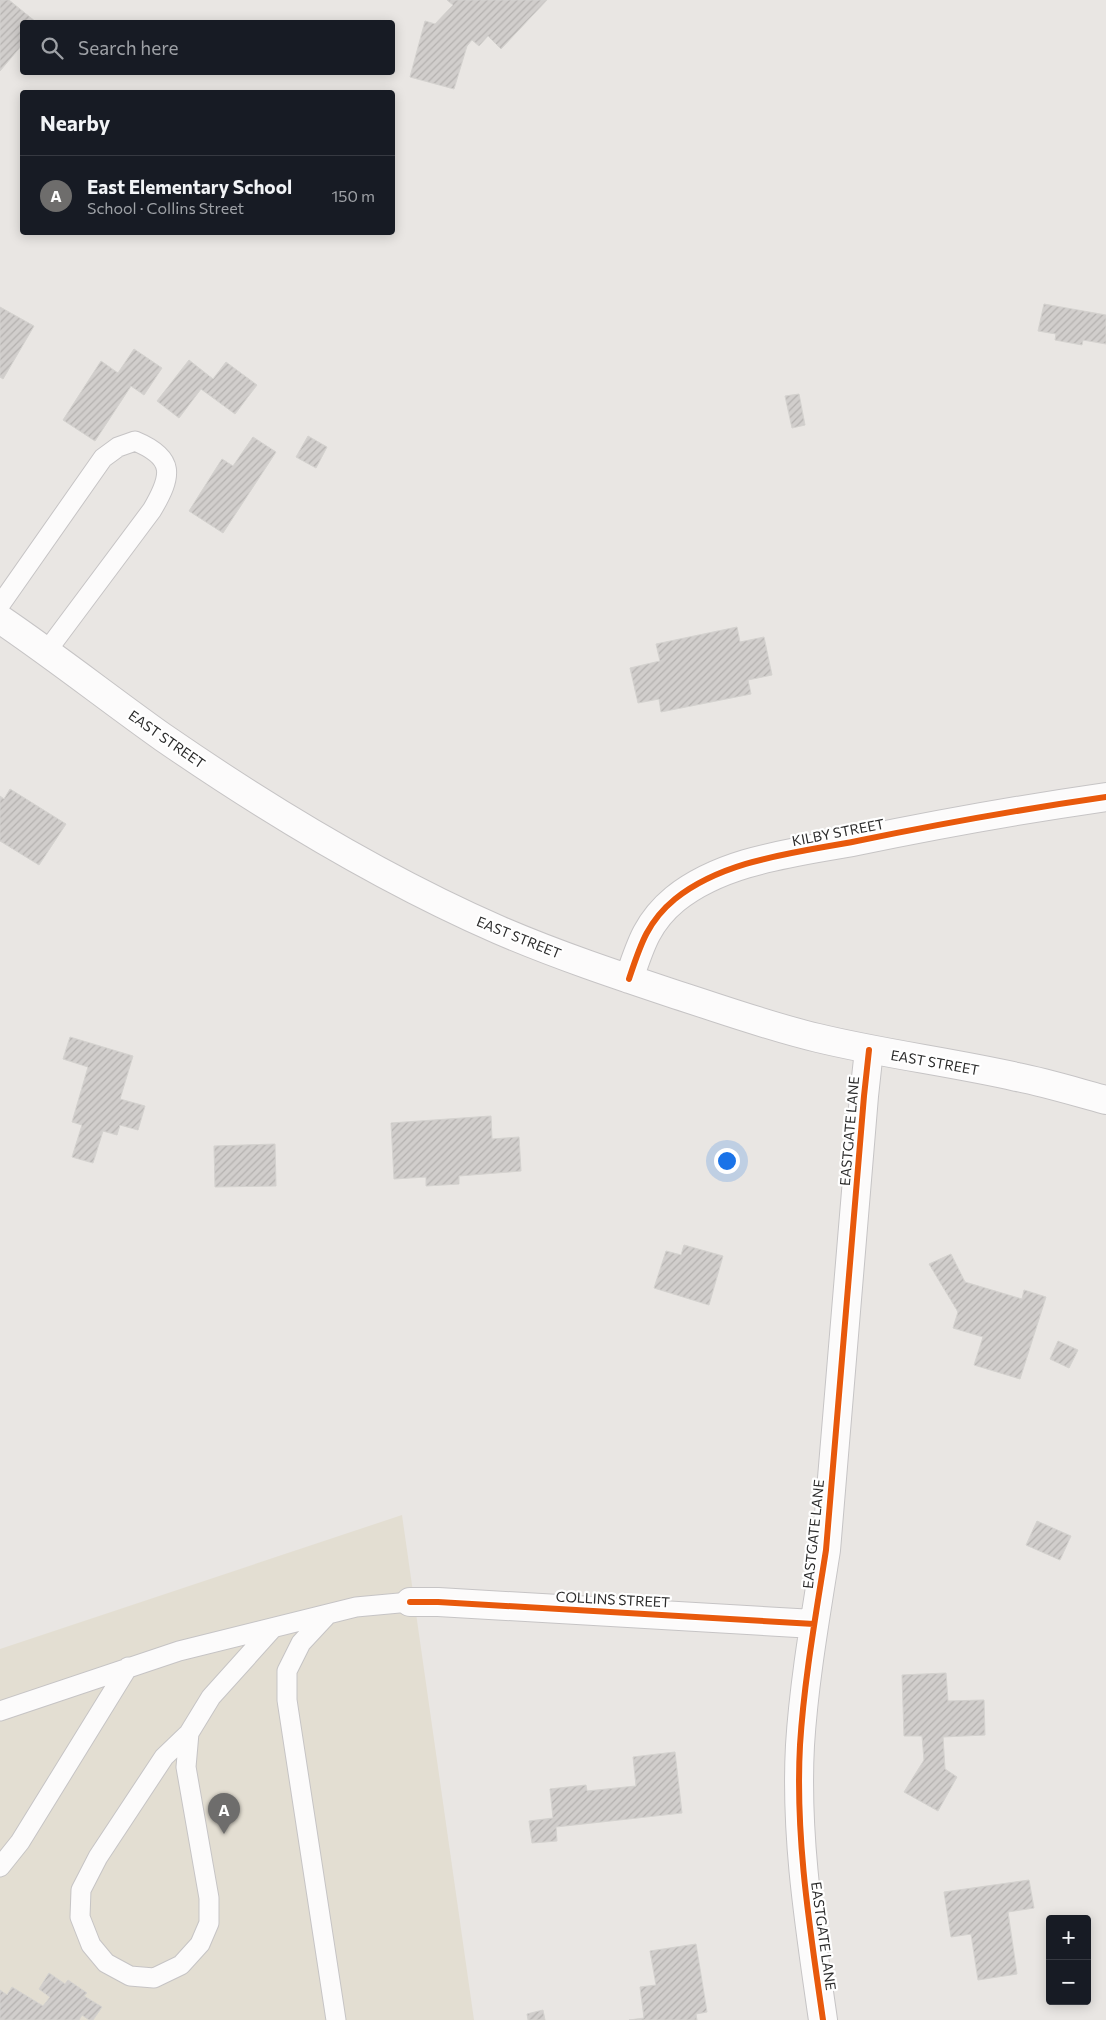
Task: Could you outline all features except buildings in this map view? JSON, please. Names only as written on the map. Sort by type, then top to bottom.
[{"type":"street","name":"EAST STREET","points":[[0,619],[218,775],[329,845],[446,906],[501,931],[629,979],[744,1017],[814,1037],[869,1050],[1018,1077],[1106,1100]]},
{"type":"street","name":"KILBY STREET","points":[[629,979],[644,936],[655,919],[685,892],[721,873],[768,858],[878,836],[1106,797]]},
{"type":"street","name":"EASTGATE LANE","points":[[824,2020],[802,1863],[800,1746],[814,1624],[826,1550],[869,1050]]},
{"type":"street","name":"COLLINS STREET","points":[[410,1602],[438,1602],[814,1624]]},
{"type":"lane","points":[[0,605],[103,458],[118,447],[135,441],[153,448],[165,463],[167,478],[161,494],[152,510],[46,652]]},
{"type":"lane","points":[[0,1710],[179,1651],[356,1606],[410,1602]]},
{"type":"lane","points":[[328,1614],[301,1643],[287,1671],[287,1700],[336,2020]]},
{"type":"lane","points":[[189,1732],[186,1767],[209,1898],[209,1922],[200,1944],[181,1965],[154,1978],[130,1976],[106,1962],[91,1945],[80,1917],[82,1890],[98,1857],[164,1757],[189,1732],[211,1697],[273,1628]]},
{"type":"lane","points":[[0,1867],[20,1842],[128,1667]]},
{"type":"shaded area","points":[[402,1515],[474,2020],[0,2020],[0,1649]]},
{"type":"cycle path","points":[[629,979],[646,935],[665,908],[695,886],[738,866],[786,854],[981,817],[1106,797]]},
{"type":"cycle path","points":[[823,2020],[802,1849],[799,1780],[800,1745],[807,1672],[826,1550],[869,1050]]},
{"type":"cycle path","points":[[410,1602],[438,1602],[814,1624]]},
{"type":"place","name":"East Elementary School","points":[[224,1834]]}]
